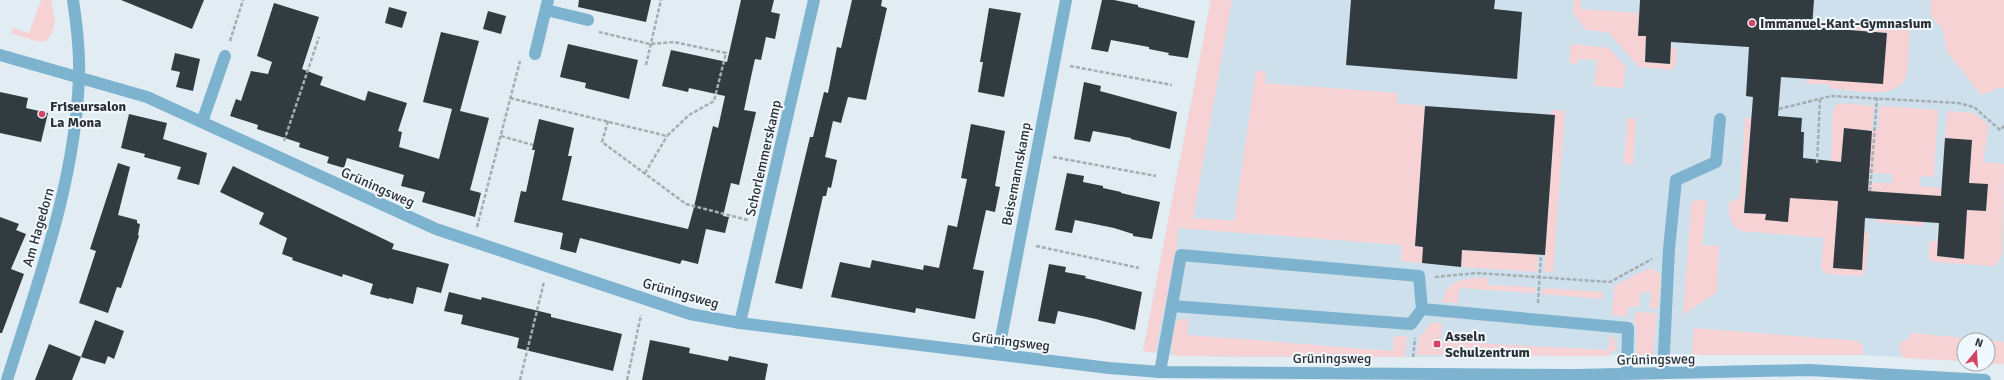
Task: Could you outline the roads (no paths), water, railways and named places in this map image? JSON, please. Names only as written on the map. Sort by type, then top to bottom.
[{"type":"street","name":"Am Hagedorn","points":[[7,380],[61,208],[73,145],[79,78],[78,35],[73,0]]},
{"type":"street","name":"Schorlemmerskamp","points":[[740,323],[814,0]]},
{"type":"street","name":"Beisemannskamp","points":[[998,354],[1066,0]]},
{"type":"street","points":[[535,54],[547,5],[590,25]]},
{"type":"street","points":[[0,55],[79,78]]},
{"type":"street","points":[[202,122],[225,56]]},
{"type":"street","name":"Grüningsweg","points":[[79,78],[147,97],[436,229],[690,314],[740,323],[1109,368],[1160,372],[1575,378],[1628,374],[1809,370],[1887,377],[1985,380]]},
{"type":"street","points":[[1663,374],[1669,249],[1676,180],[1716,162],[1720,119]]},
{"type":"street","points":[[1160,372],[1181,255],[1419,276],[1422,309],[1410,324],[1172,306]]},
{"type":"street","points":[[1422,309],[1628,328],[1628,374]]},
{"type":"place","name":"Immanuel-Kant-Gymnasium","points":[[1752,23]]},
{"type":"place","name":"Friseursalon La Mona","points":[[42,114]]},
{"type":"place","name":"Asseln Schulzentrum","points":[[1437,344]]}]
